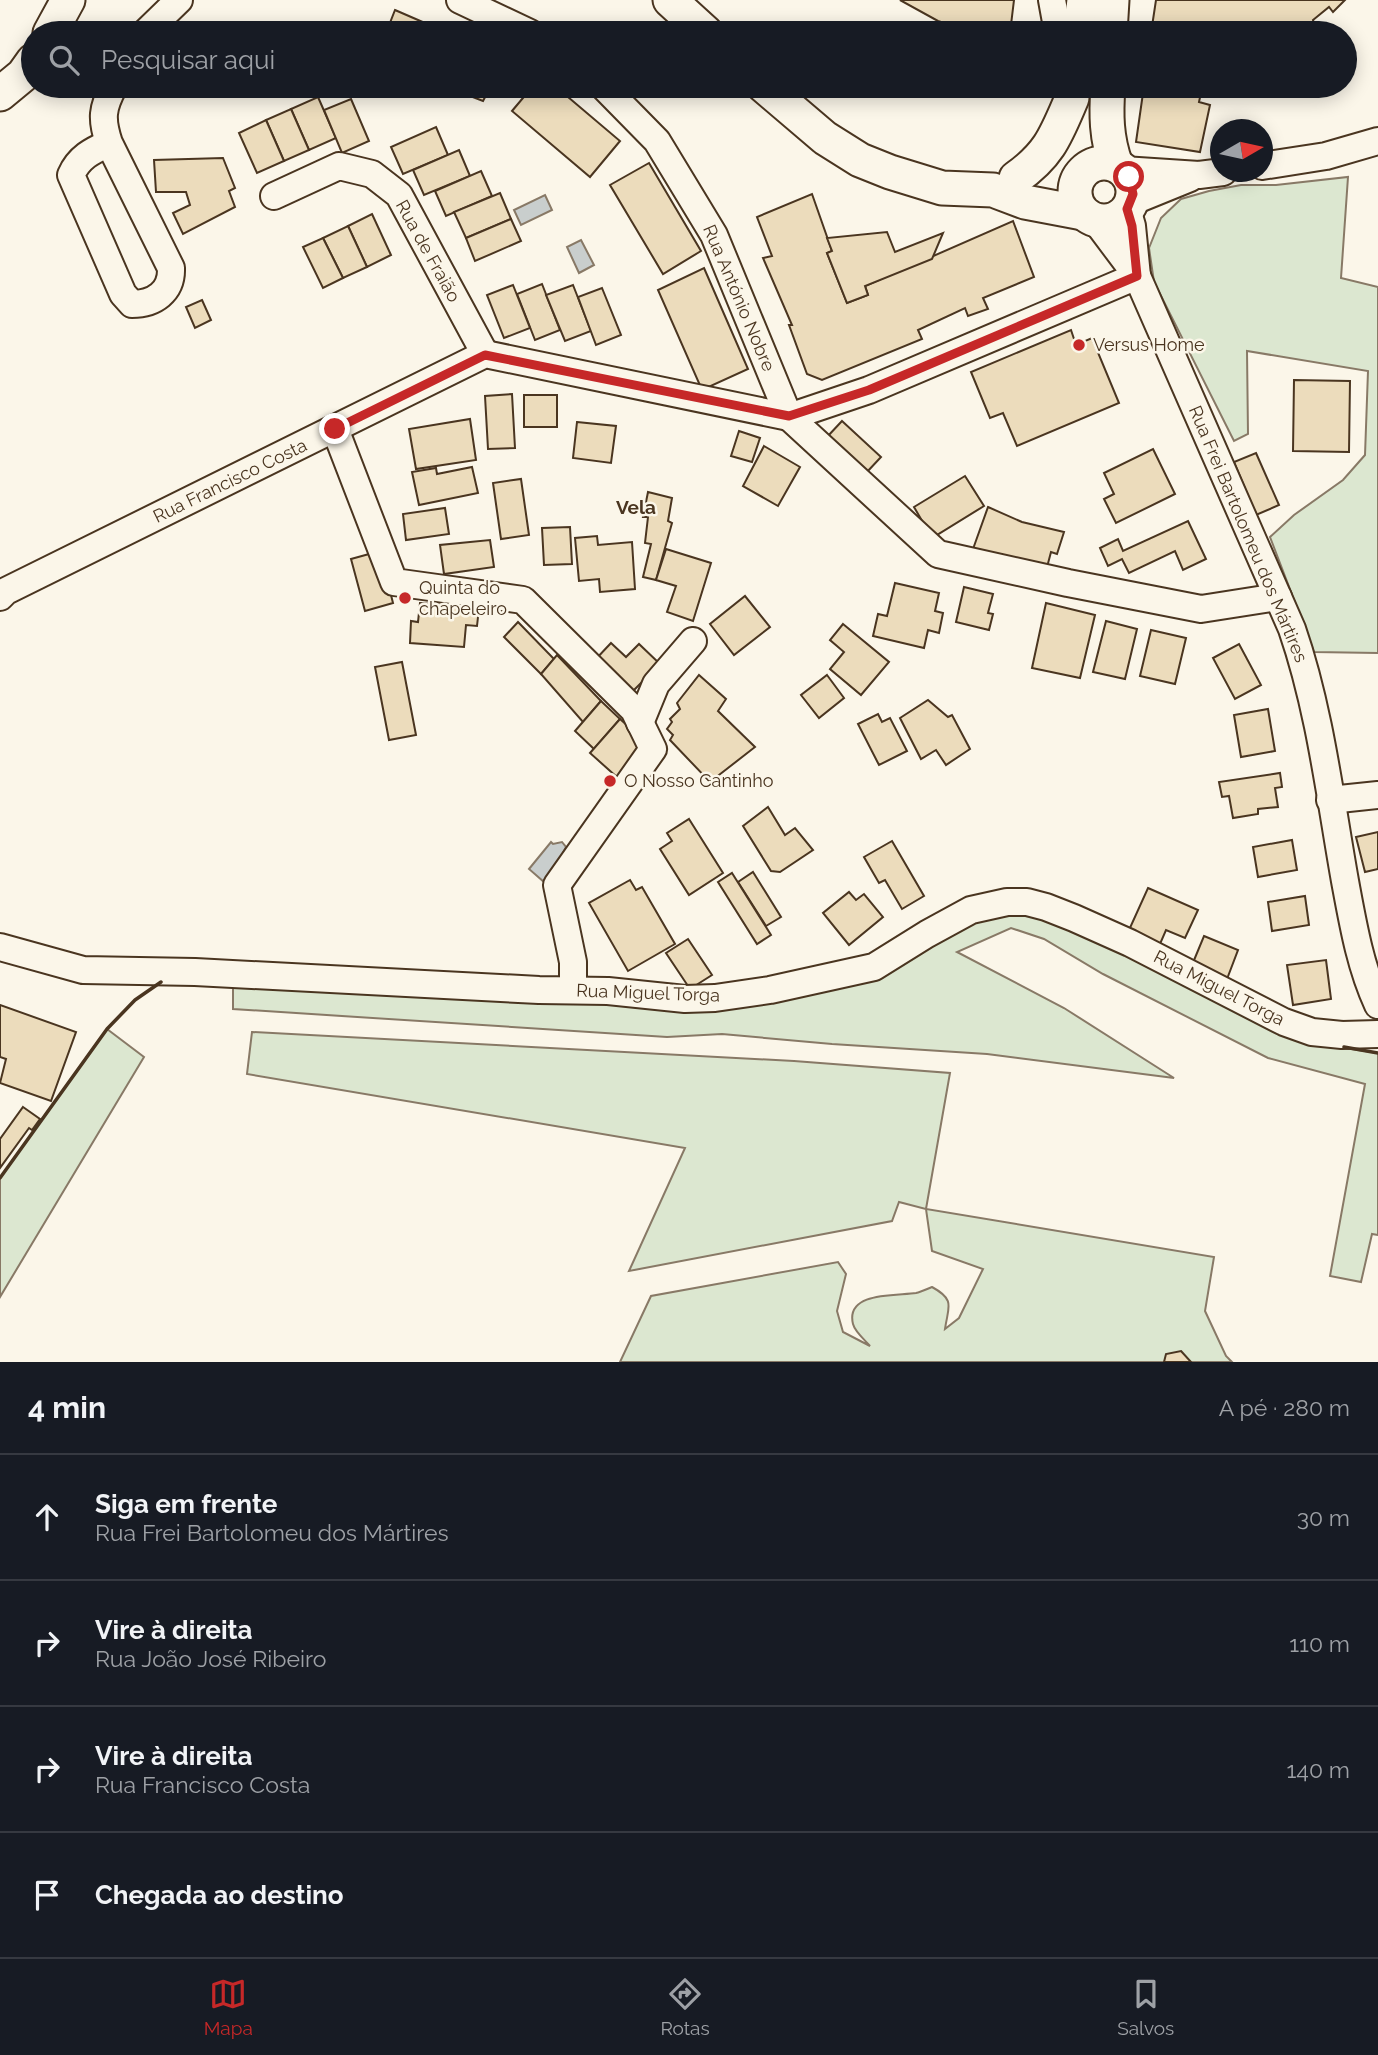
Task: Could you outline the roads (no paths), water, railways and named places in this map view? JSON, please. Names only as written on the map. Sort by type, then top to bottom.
[{"type":"main road","points":[[57,21],[68,0]]},
{"type":"main road","points":[[670,0],[693,21]]},
{"type":"main road","points":[[1081,21],[1084,0]]},
{"type":"main road","points":[[1111,21],[1112,0]]},
{"type":"main road","points":[[0,94],[21,77]]},
{"type":"main road","points":[[778,98],[825,138],[860,159],[913,181],[942,188],[1080,175],[1098,162],[1120,167]]},
{"type":"main road","points":[[1005,184],[1037,164],[1052,143],[1070,98]]},
{"type":"main road","points":[[1072,98],[1080,175],[1074,197],[1089,217]]},
{"type":"main road","points":[[1005,184],[1025,202],[1113,220],[1129,206],[1132,185],[1109,147],[1106,126],[1107,98]]},
{"type":"street","points":[[157,21],[179,0]]},
{"type":"street","points":[[460,0],[505,21]]},
{"type":"street","points":[[1052,0],[1056,21]]},
{"type":"street","points":[[108,98],[103,123],[109,143],[171,268],[172,280],[166,290],[148,304],[132,304],[123,294],[71,175],[77,161],[109,143]]},
{"type":"street","name":"Rua António Nobre","points":[[615,98],[657,141],[714,235],[789,416]]},
{"type":"street","points":[[1273,164],[1326,156],[1378,141]]},
{"type":"street","name":"Rua de Fraião","points":[[274,196],[339,166],[372,174],[399,195],[485,355]]},
{"type":"street","points":[[1120,167],[1210,173]]},
{"type":"street","points":[[1129,206],[1210,173]]},
{"type":"street","name":"Rua Frei Bartolomeu dos Mártires","points":[[1129,206],[1137,276]]},
{"type":"street","name":"Rua Frei Bartolomeu dos Mártires","points":[[1089,217],[1137,276],[1278,597],[1304,664],[1366,979],[1378,1005]]},
{"type":"street","points":[[485,355],[789,416],[869,390],[1137,276]]},
{"type":"street","name":"Rua Francisco Costa","points":[[2,589],[485,355]]},
{"type":"street","points":[[789,416],[938,554],[1200,609],[1278,597]]},
{"type":"street","points":[[335,429],[394,582],[523,600],[634,710],[653,749],[557,884],[573,962],[573,990]]},
{"type":"street","points":[[640,723],[656,684],[693,641]]},
{"type":"street","points":[[1330,800],[1378,795]]},
{"type":"street","name":"Rua Miguel Torga","points":[[0,947],[83,970],[195,972],[608,991],[685,999],[742,995],[874,967],[971,910],[1007,902],[1027,902],[1046,907],[1118,938],[1284,1022],[1312,1032],[1378,1034]]},
{"type":"place","name":"Versus Home","points":[[1079,345]]},
{"type":"place","name":"Quinta do chapeleiro","points":[[405,598]]},
{"type":"place","name":"O Nosso Cantinho","points":[[610,781]]},
{"type":"district","name":"Vela","points":[[636,507]]}]
